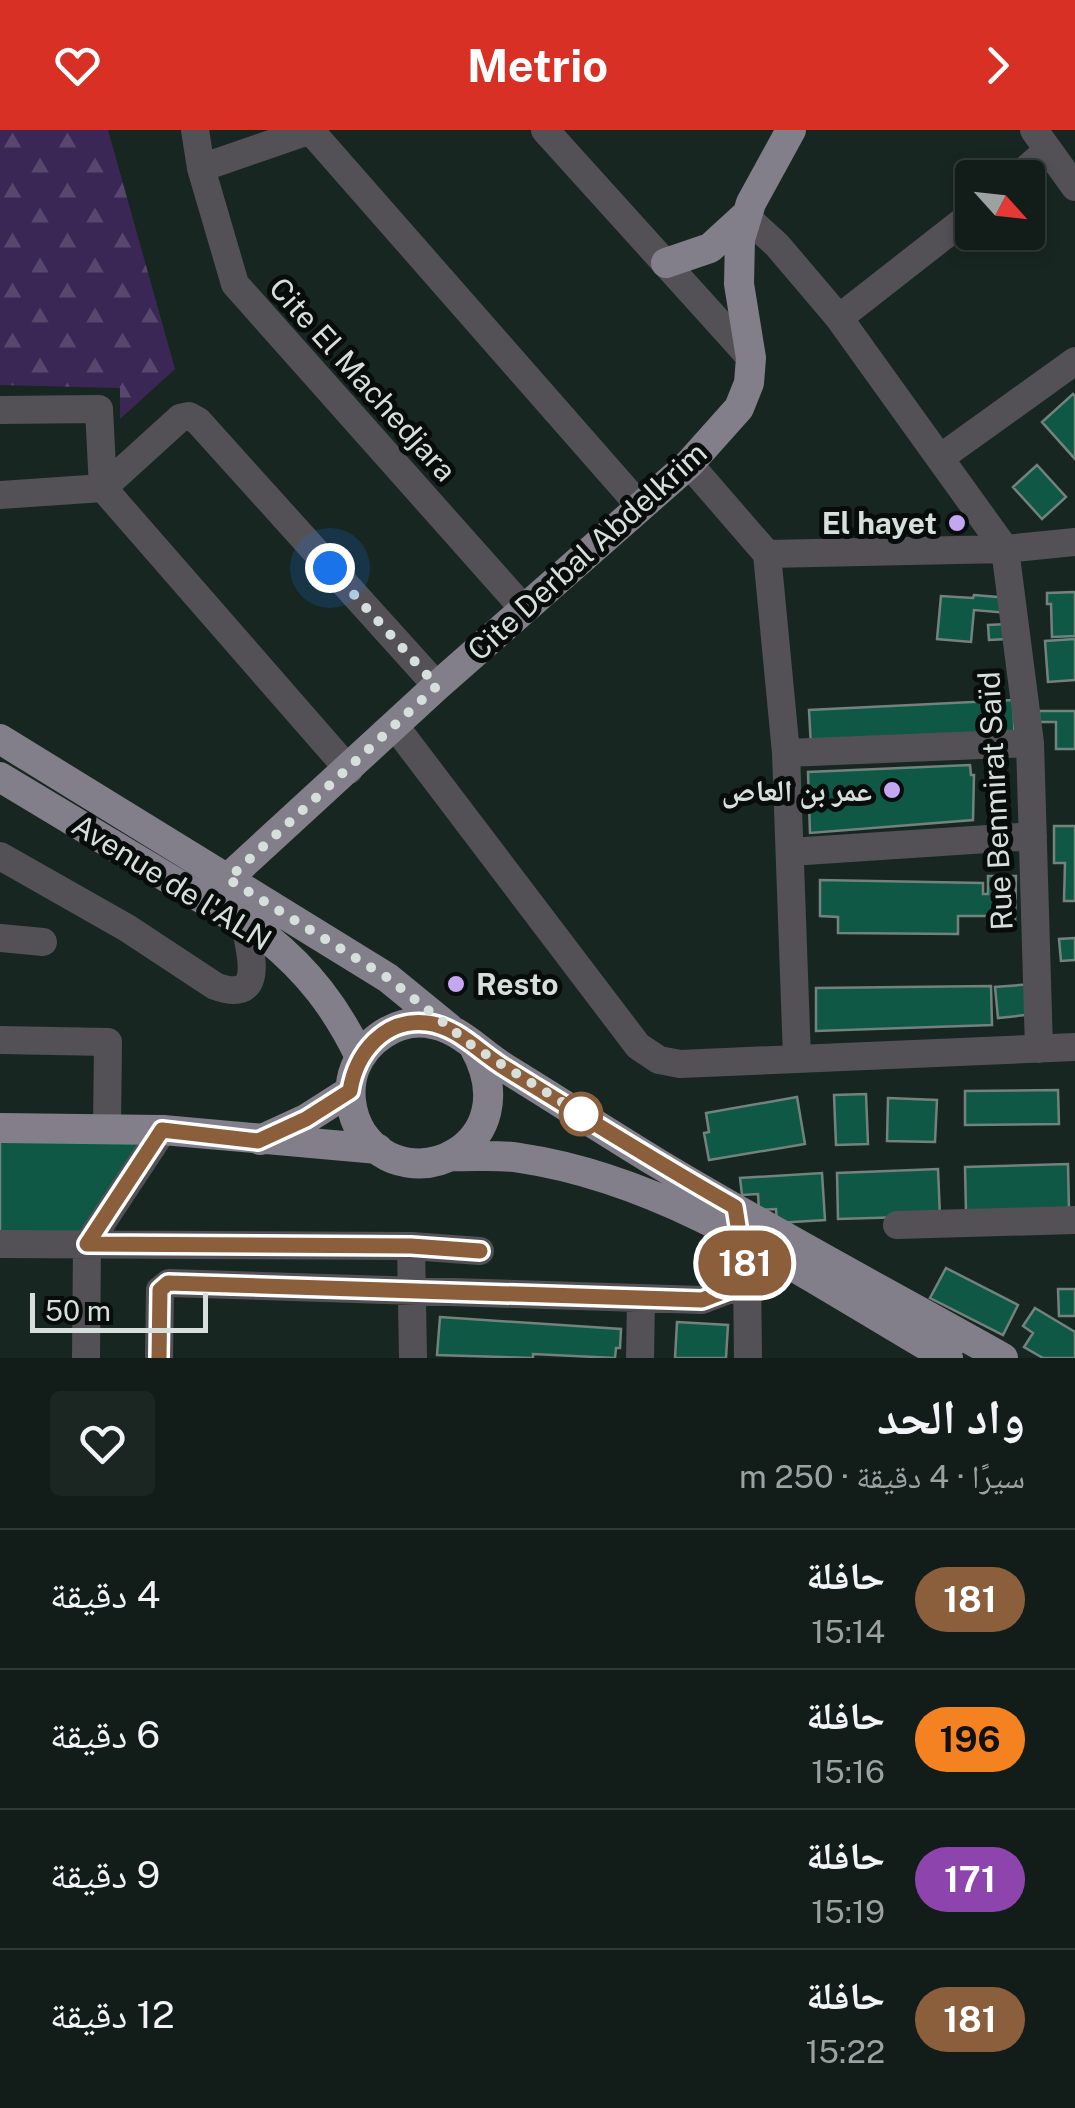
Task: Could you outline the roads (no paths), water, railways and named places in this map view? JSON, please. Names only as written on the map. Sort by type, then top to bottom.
[{"type":"main road","points":[[751,358],[737,262],[745,216],[791,130]]},
{"type":"main road","points":[[666,263],[710,248],[745,216]]},
{"type":"main road","name":"Cite Derbal Abdelkrim","points":[[221,893],[437,686],[688,464],[739,408],[750,383],[751,358]]},
{"type":"main road","points":[[0,739],[221,893],[388,978],[462,1038],[660,1164],[1003,1358]]},
{"type":"main road","name":"Avenue de l'ALN","points":[[0,776],[221,893],[245,925],[298,963],[326,995],[360,1057]]},
{"type":"main road","points":[[451,1156],[472,1141],[486,1120],[491,1094],[486,1069],[462,1038],[426,1022],[400,1025],[377,1037],[360,1057],[350,1091],[353,1113],[362,1133],[378,1150],[401,1161],[426,1163],[451,1156],[518,1157],[625,1183],[699,1215],[948,1358]]},
{"type":"main road","points":[[258,1141],[306,1119],[350,1091]]},
{"type":"main road","points":[[0,1128],[162,1130],[378,1150]]},
{"type":"street","name":"Cite El Machedjara","points":[[195,130],[235,284],[523,608]]},
{"type":"street","points":[[202,168],[311,130],[639,505]]},
{"type":"street","points":[[544,130],[751,358]]},
{"type":"street","points":[[1041,140],[1075,187]]},
{"type":"street","points":[[745,216],[777,245],[838,318],[1005,549]]},
{"type":"street","points":[[838,318],[955,228]]},
{"type":"street","points":[[940,458],[1075,360]]},
{"type":"street","points":[[0,410],[99,409],[104,488],[349,770]]},
{"type":"street","points":[[0,495],[104,488],[180,418],[189,416],[198,421],[437,686]]},
{"type":"street","points":[[688,464],[767,554],[786,753],[798,1058]]},
{"type":"street","points":[[767,554],[1005,549],[1075,542]]},
{"type":"street","name":"Rue Benmirat Saïd","points":[[1005,549],[1030,742],[1039,1049]]},
{"type":"street","points":[[395,726],[631,1037],[648,1054],[670,1063],[1075,1047]]},
{"type":"street","points":[[786,753],[1030,742]]},
{"type":"street","points":[[790,852],[1033,836]]},
{"type":"street","points":[[0,856],[127,928],[215,986],[232,992],[244,988],[252,976],[245,925]]},
{"type":"street","points":[[0,938],[43,942]]},
{"type":"street","points":[[0,1040],[108,1042],[107,1128]]},
{"type":"street","points":[[86,1358],[87,1244],[162,1130]]},
{"type":"street","points":[[735,1207],[747,1283],[748,1358]]},
{"type":"street","points":[[897,1225],[1075,1220]]},
{"type":"street","points":[[0,1244],[411,1246],[480,1251]]},
{"type":"street","points":[[411,1246],[413,1358]]},
{"type":"street","points":[[159,1358],[160,1290],[168,1283],[702,1300],[747,1283]]},
{"type":"street","points":[[640,1358],[641,1298]]},
{"type":"place","name":"El hayet","points":[[957,523]]},
{"type":"place","name":"عمر بن العاص","points":[[892,790]]},
{"type":"place","name":"Resto","points":[[456,984]]}]
